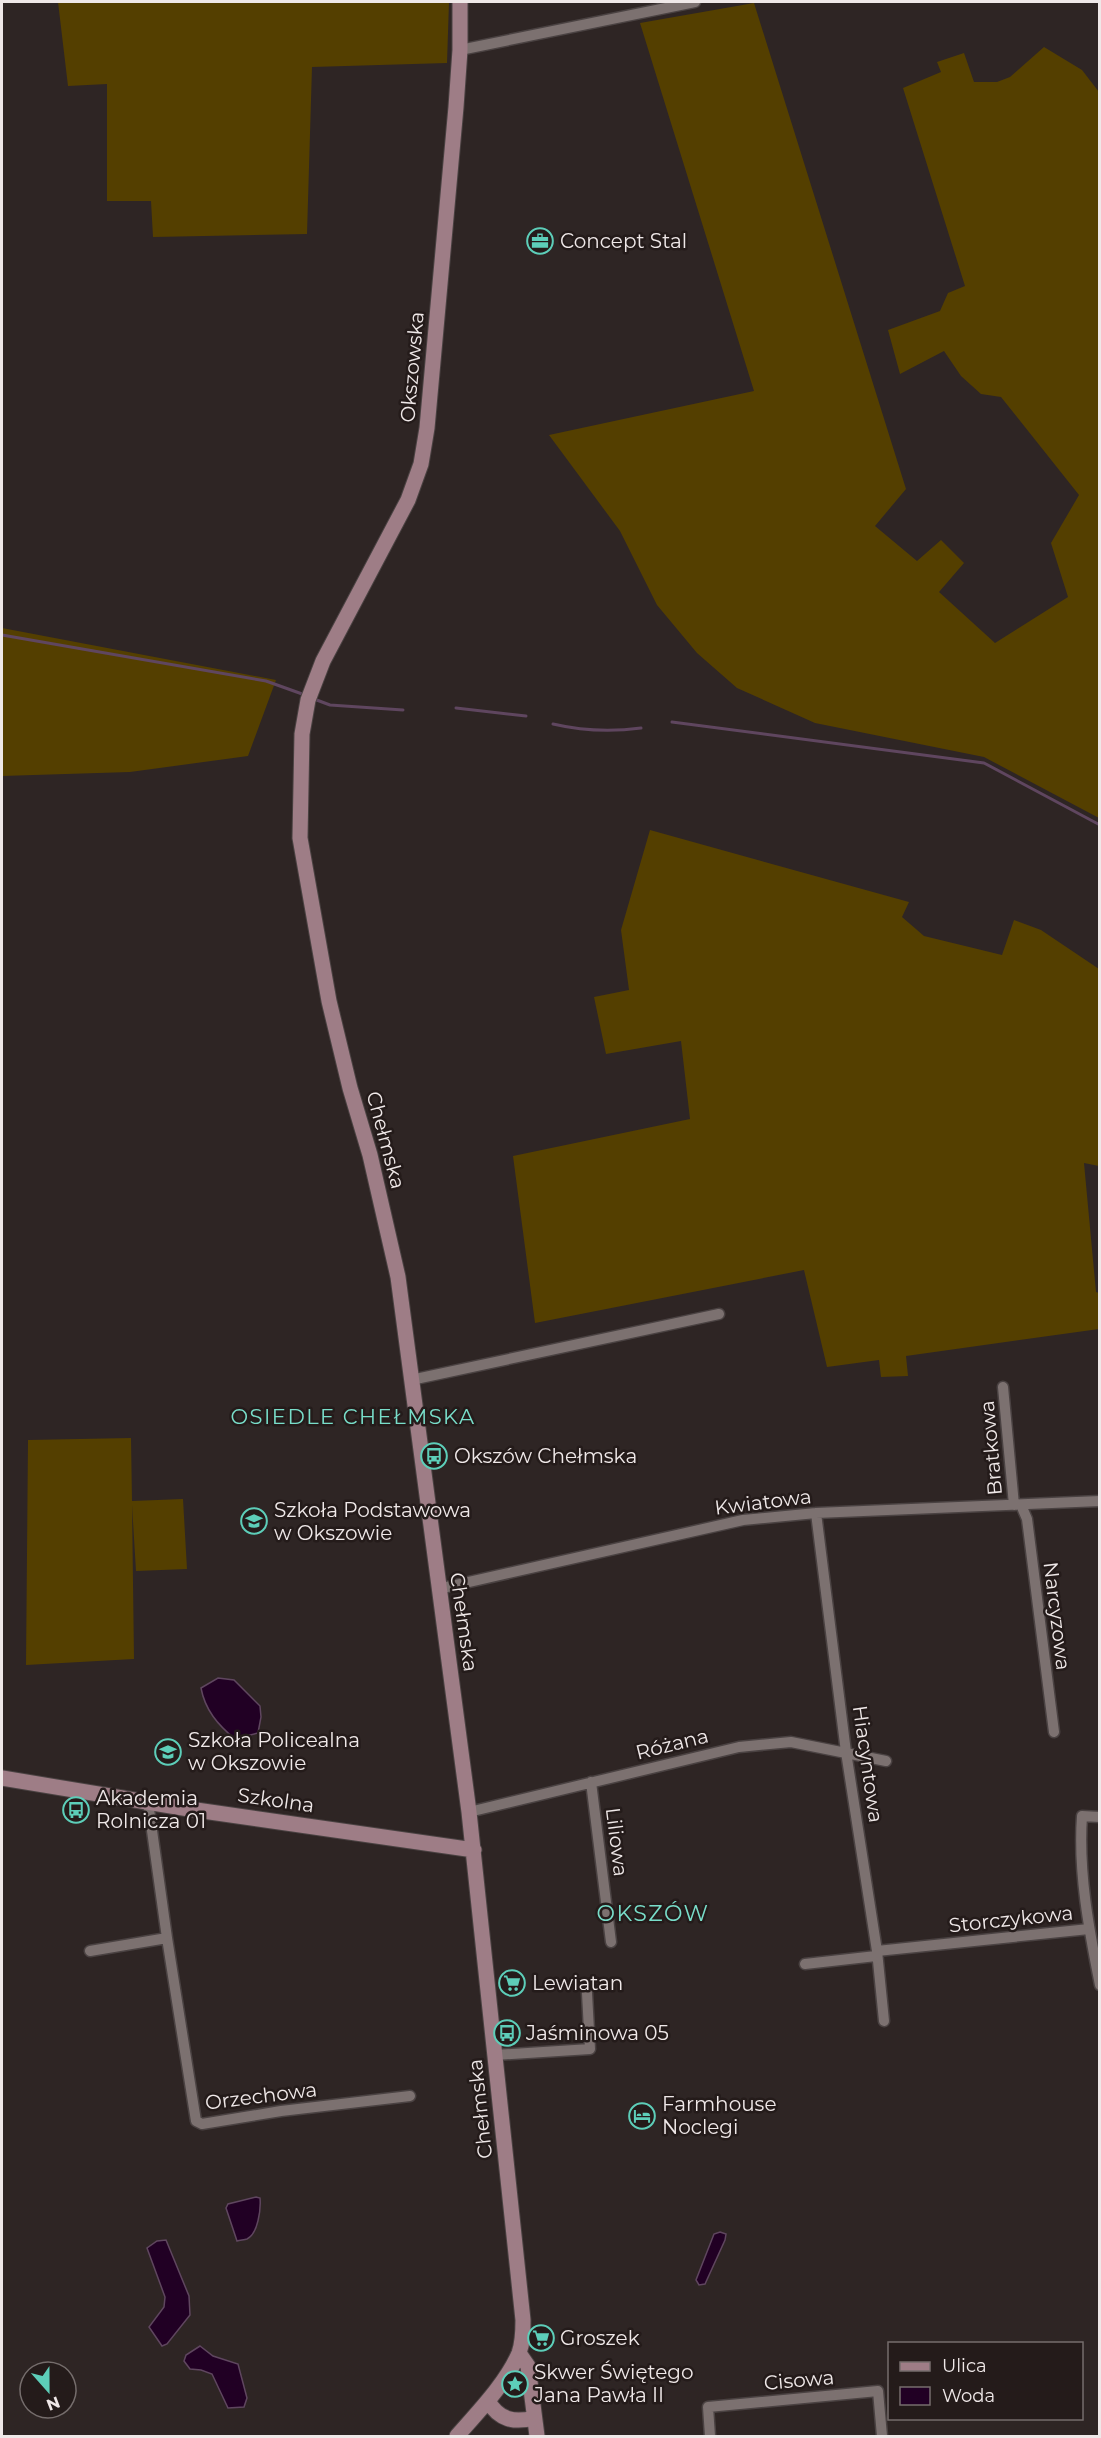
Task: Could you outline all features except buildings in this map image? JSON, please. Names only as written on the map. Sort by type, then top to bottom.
[{"type":"main road","name":"Okszowska","points":[[306,711],[311,688],[408,500],[421,464],[428,420],[460,50],[460,2]]},
{"type":"main road","name":"Chełmska","points":[[306,711],[300,772],[299,822],[303,860],[329,1000],[395,1263],[474,1850],[524,2320],[519,2353]]},
{"type":"main road","name":"Szkolna","points":[[2,1778],[474,1850]]},
{"type":"main road","points":[[457,2436],[488,2401],[519,2353],[528,2366],[537,2436]]},
{"type":"main road","points":[[488,2401],[495,2412],[507,2420],[522,2421],[534,2418]]},
{"type":"street","points":[[460,50],[695,2]]},
{"type":"street","points":[[411,1380],[719,1314]]},
{"type":"street","name":"Bratkowa","points":[[1003,1387],[1018,1505]]},
{"type":"street","name":"Kwiatowa","points":[[438,1589],[743,1520],[816,1513],[1100,1502]]},
{"type":"street","name":"Narcyzowa","points":[[1018,1505],[1027,1519],[1054,1732]]},
{"type":"street","name":"Hiacyntowa","points":[[816,1513],[846,1752],[884,2021]]},
{"type":"street","name":"Różana","points":[[469,1812],[739,1747],[768,1743],[791,1742],[886,1761]]},
{"type":"street","name":"Liliowa","points":[[591,1782],[611,1942]]},
{"type":"street","name":"Orzechowa","points":[[148,1802],[196,2121],[202,2124],[410,2096]]},
{"type":"street","name":"Storczykowa","points":[[805,1964],[876,1953],[1089,1929],[1080,1834],[1082,1816],[1100,1817]]},
{"type":"street","points":[[1089,1929],[1100,1985]]},
{"type":"street","points":[[90,1951],[167,1938]]},
{"type":"street","points":[[495,2055],[590,2049],[586,1993]]},
{"type":"street","name":"Cisowa","points":[[710,2436],[708,2407],[878,2391],[882,2436]]},
{"type":"shaded area","points":[[58,2],[449,2],[447,63],[312,67],[307,234],[153,237],[151,201],[107,201],[107,84],[68,86]]},
{"type":"shaded area","points":[[754,3],[906,489],[875,526],[917,561],[941,540],[964,563],[939,592],[995,643],[1068,597],[1051,543],[1079,495],[1001,397],[981,394],[961,376],[944,351],[900,374],[888,330],[940,311],[948,293],[965,286],[903,88],[941,72],[937,62],[964,53],[974,82],[997,82],[1010,77],[1044,47],[1082,70],[1099,92],[1099,818],[984,757],[815,723],[737,688],[697,653],[657,605],[620,531],[549,435],[754,391],[640,23]]},
{"type":"shaded area","points":[[2,628],[276,680],[248,756],[130,772],[2,776]]},
{"type":"shaded area","points":[[650,830],[909,902],[902,917],[924,936],[1002,955],[1014,920],[1041,930],[1099,969],[1099,1166],[1084,1163],[1096,1292],[1099,1293],[1099,1329],[906,1356],[908,1376],[881,1377],[879,1360],[827,1367],[804,1270],[535,1323],[513,1156],[690,1119],[681,1041],[606,1054],[594,997],[629,990],[621,930]]},
{"type":"shaded area","points":[[131,1438],[132,1501],[183,1499],[187,1569],[136,1571],[132,1505],[134,1659],[26,1665],[28,1440]]},
{"type":"water","points":[[218,1678],[234,1680],[260,1706],[261,1717],[258,1733],[235,1739],[213,1716],[201,1688]]},
{"type":"water","points":[[260,2198],[260,2203],[254,2232],[247,2239],[237,2241],[226,2208],[228,2204]]},
{"type":"water","points":[[720,2232],[726,2234],[725,2240],[705,2284],[699,2285],[696,2280],[714,2234]]},
{"type":"water","points":[[166,2240],[189,2296],[190,2315],[167,2344],[162,2346],[149,2327],[164,2307],[165,2297],[147,2248],[157,2241]]},
{"type":"water","points":[[200,2346],[213,2356],[238,2364],[247,2398],[244,2407],[228,2408],[212,2374],[190,2369],[184,2361],[186,2355]]},
{"type":"waterway","points":[[2,635],[266,681],[305,695]]},
{"type":"waterway","points":[[314,699],[330,705],[403,710]]},
{"type":"waterway","points":[[456,708],[526,716]]},
{"type":"waterway","points":[[672,722],[984,763],[1100,825]]},
{"type":"waterway","points":[[553,724],[597,730],[641,728]]},
{"type":"place","name":"Concept Stal","points":[[540,241]]},
{"type":"place","name":"Okszów Chełmska","points":[[434,1456]]},
{"type":"place","name":"Szkoła Podstawowa w Okszowie","points":[[254,1521]]},
{"type":"place","name":"Szkoła Policealna w Okszowie","points":[[168,1752]]},
{"type":"place","name":"Akademia Rolnicza 01","points":[[76,1810]]},
{"type":"place","name":"Lewiatan","points":[[512,1983]]},
{"type":"place","name":"Jaśminowa 05","points":[[507,2033]]},
{"type":"place","name":"Farmhouse Noclegi","points":[[642,2116]]},
{"type":"place","name":"Groszek","points":[[541,2338]]},
{"type":"place","name":"Skwer Świętego Jana Pawła II","points":[[515,2384]]},
{"type":"district","name":"OSIEDLE CHEŁMSKA","points":[[353,1417]]},
{"type":"district","name":"OKSZÓW","points":[[653,1913]]}]
